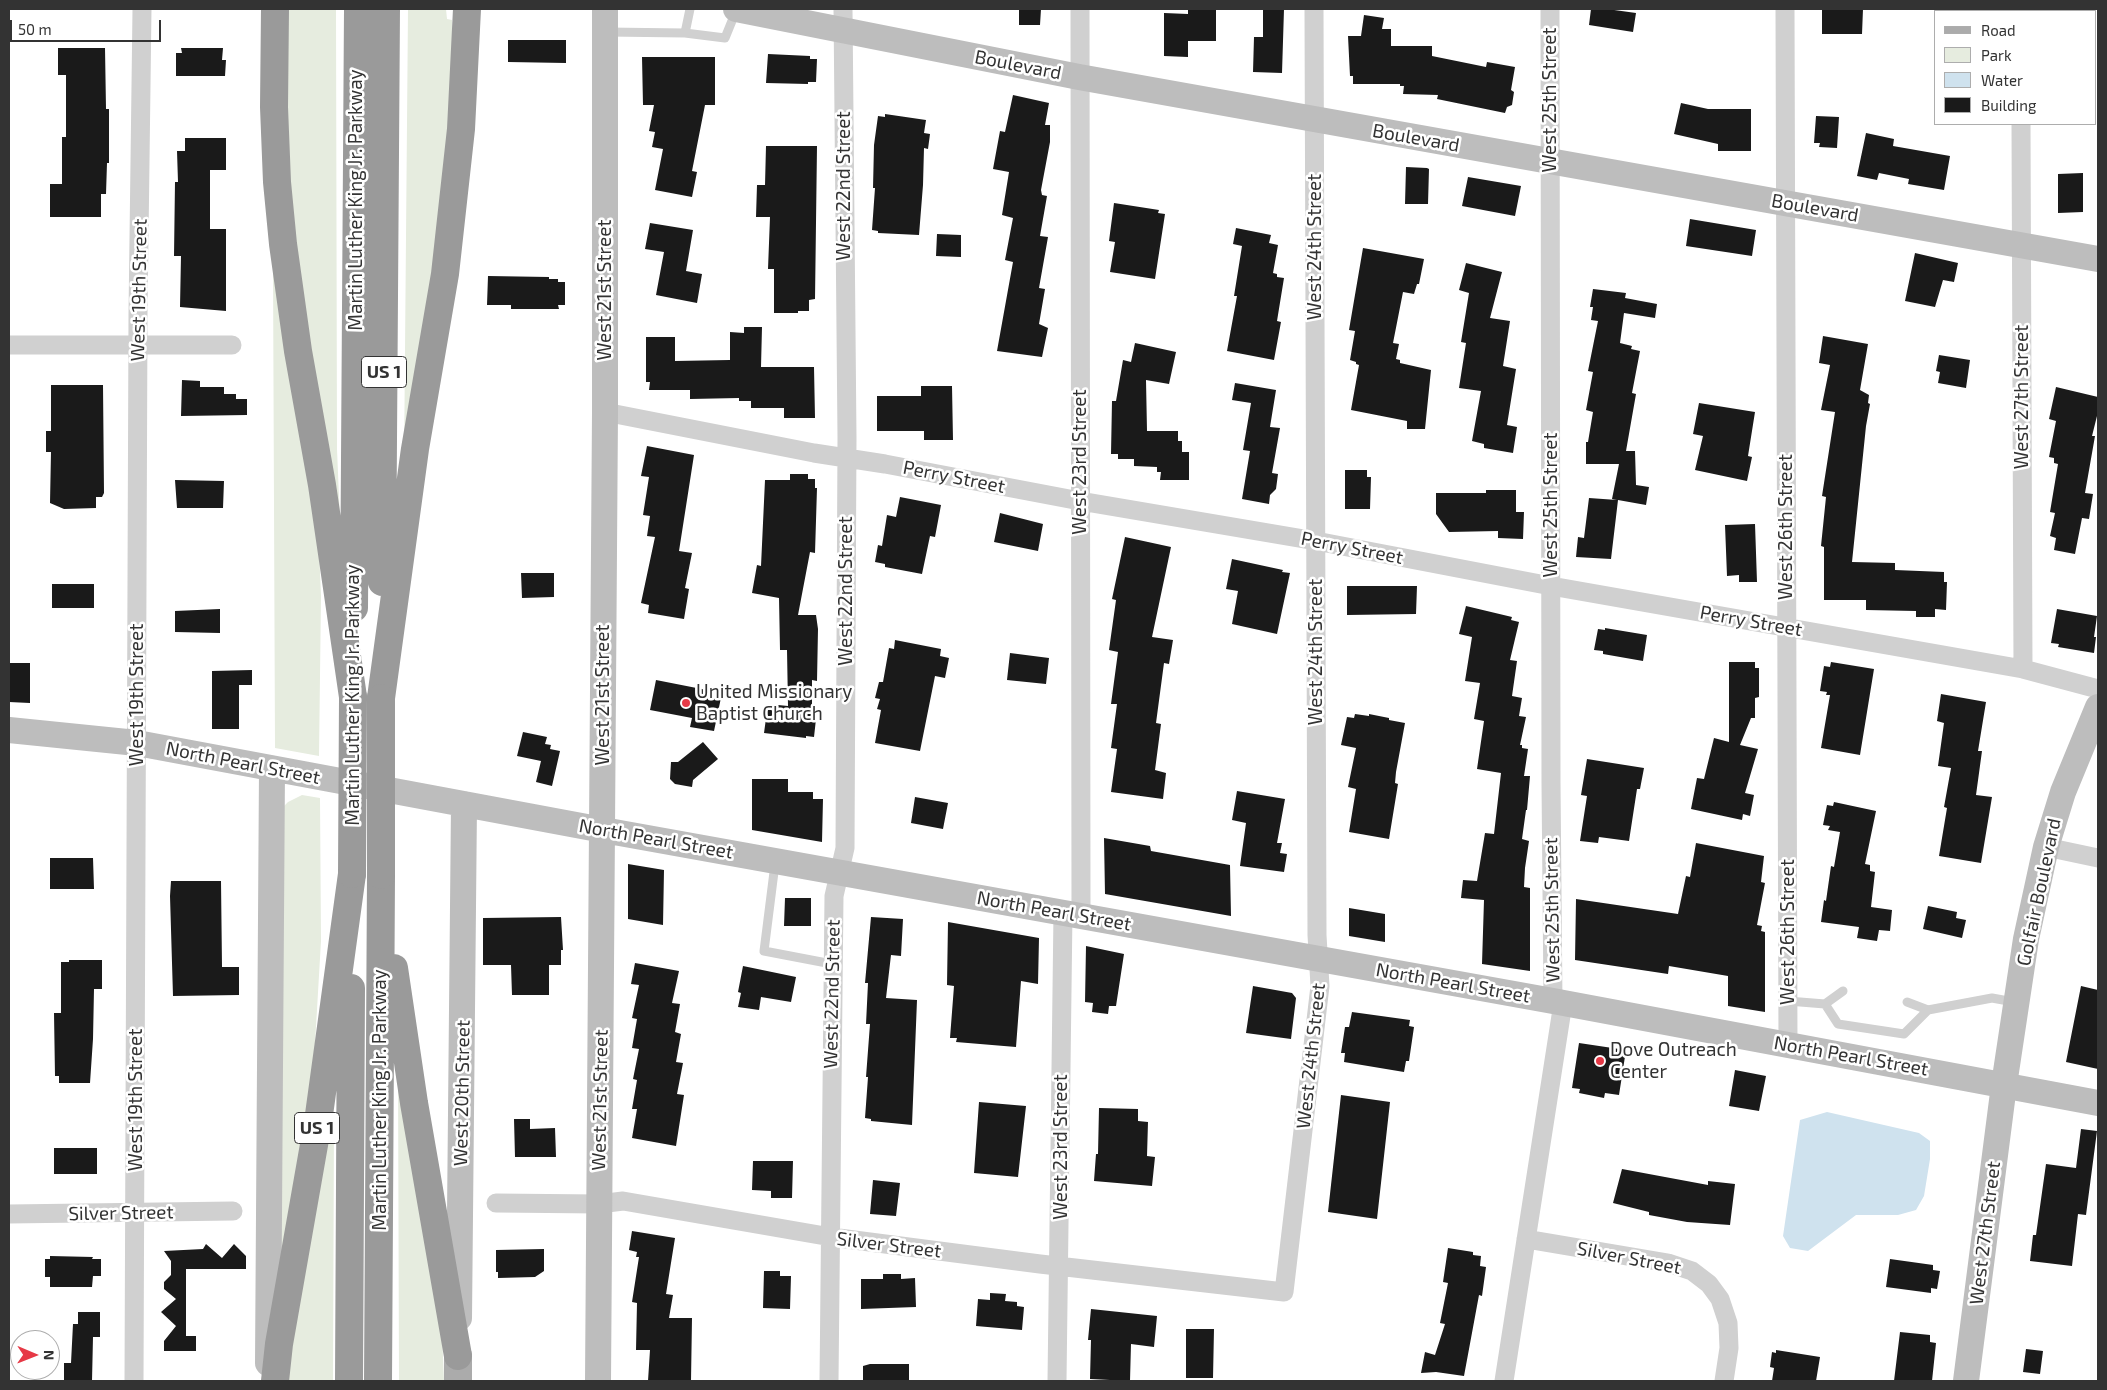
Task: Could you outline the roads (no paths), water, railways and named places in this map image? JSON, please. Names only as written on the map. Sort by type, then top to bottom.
[{"type":"highway","points":[[275,9],[274,107],[283,244],[296,342],[322,485],[353,697]]},
{"type":"highway","name":"Martin Luther King Jr. Parkway","points":[[349,1381],[358,9]]},
{"type":"highway","name":"Martin Luther King Jr. Parkway","points":[[378,1381],[386,9]]},
{"type":"highway","points":[[381,698],[414,449],[447,257],[461,129],[467,9]]},
{"type":"highway","name":"US 1","points":[[275,1381],[281,1334],[318,1122],[352,874]]},
{"type":"highway","points":[[381,931],[396,973],[414,1103],[458,1369]]},
{"type":"street","name":"West 19th Street","points":[[134,1381],[142,9]]},
{"type":"street","name":"Boulevard","points":[[736,9],[843,20],[1079,77],[2098,259]]},
{"type":"street","name":"West 23rd Street","points":[[1057,1381],[1072,914],[1080,501],[1080,9]]},
{"type":"street","name":"West 24th Street","points":[[1284,1292],[1320,986],[1317,959],[1314,9]]},
{"type":"street","name":"West 25th Street","points":[[1504,1381],[1526,1239],[1558,1002],[1550,783],[1550,9]]},
{"type":"street","name":"West 26th Street","points":[[1785,9],[1788,1045]]},
{"type":"street","name":"West 21st Street","points":[[598,1381],[606,412],[605,20]]},
{"type":"street","name":"West 22nd Street","points":[[830,1381],[832,964],[834,896],[845,848],[847,458],[843,20]]},
{"type":"street","name":"West 27th Street","points":[[2021,125],[2023,669]]},
{"type":"street","points":[[9,345],[232,345]]},
{"type":"street","name":"Perry Street","points":[[606,412],[1080,501],[1316,540],[1551,586],[2023,669],[2098,690]]},
{"type":"street","name":"Golfair Boulevard","points":[[2004,1085],[2026,939],[2046,847],[2063,792],[2098,707]]},
{"type":"street","name":"North Pearl Street","points":[[9,730],[137,743],[603,830],[1558,1002],[2098,1102]]},
{"type":"street","points":[[268,1381],[272,769]]},
{"type":"street","name":"West 20th Street","points":[[458,1369],[464,804]]},
{"type":"street","points":[[2046,847],[2098,858]]},
{"type":"street","name":"West 27th Street","points":[[1966,1381],[2004,1085]]},
{"type":"street","name":"Silver Street","points":[[496,1203],[599,1204],[623,1201],[831,1237],[1284,1292]]},
{"type":"street","name":"Silver Street","points":[[9,1214],[233,1210]]},
{"type":"street","name":"Silver Street","points":[[1526,1239],[1668,1263],[1692,1271],[1709,1284],[1720,1299],[1728,1323],[1729,1348],[1724,1381]]},
{"type":"lane","points":[[685,33],[690,9]]},
{"type":"lane","points":[[605,20],[725,38],[736,9]]},
{"type":"lane","points":[[775,861],[764,951],[832,964]]},
{"type":"lane","points":[[1788,1001],[1825,1004],[1843,991]]},
{"type":"lane","points":[[1907,1002],[1928,1010],[1992,998],[2017,1003]]},
{"type":"lane","points":[[1825,1004],[1838,1024],[1904,1034],[1928,1010]]},
{"type":"water","points":[[1827,1112],[1919,1133],[1930,1141],[1930,1159],[1924,1196],[1916,1210],[1898,1215],[1856,1215],[1808,1251],[1790,1248],[1783,1236],[1800,1120]]},
{"type":"place","name":"United Missionary Baptist Church","points":[[686,703]]},
{"type":"place","name":"Dove Outreach Center","points":[[1600,1061]]}]
